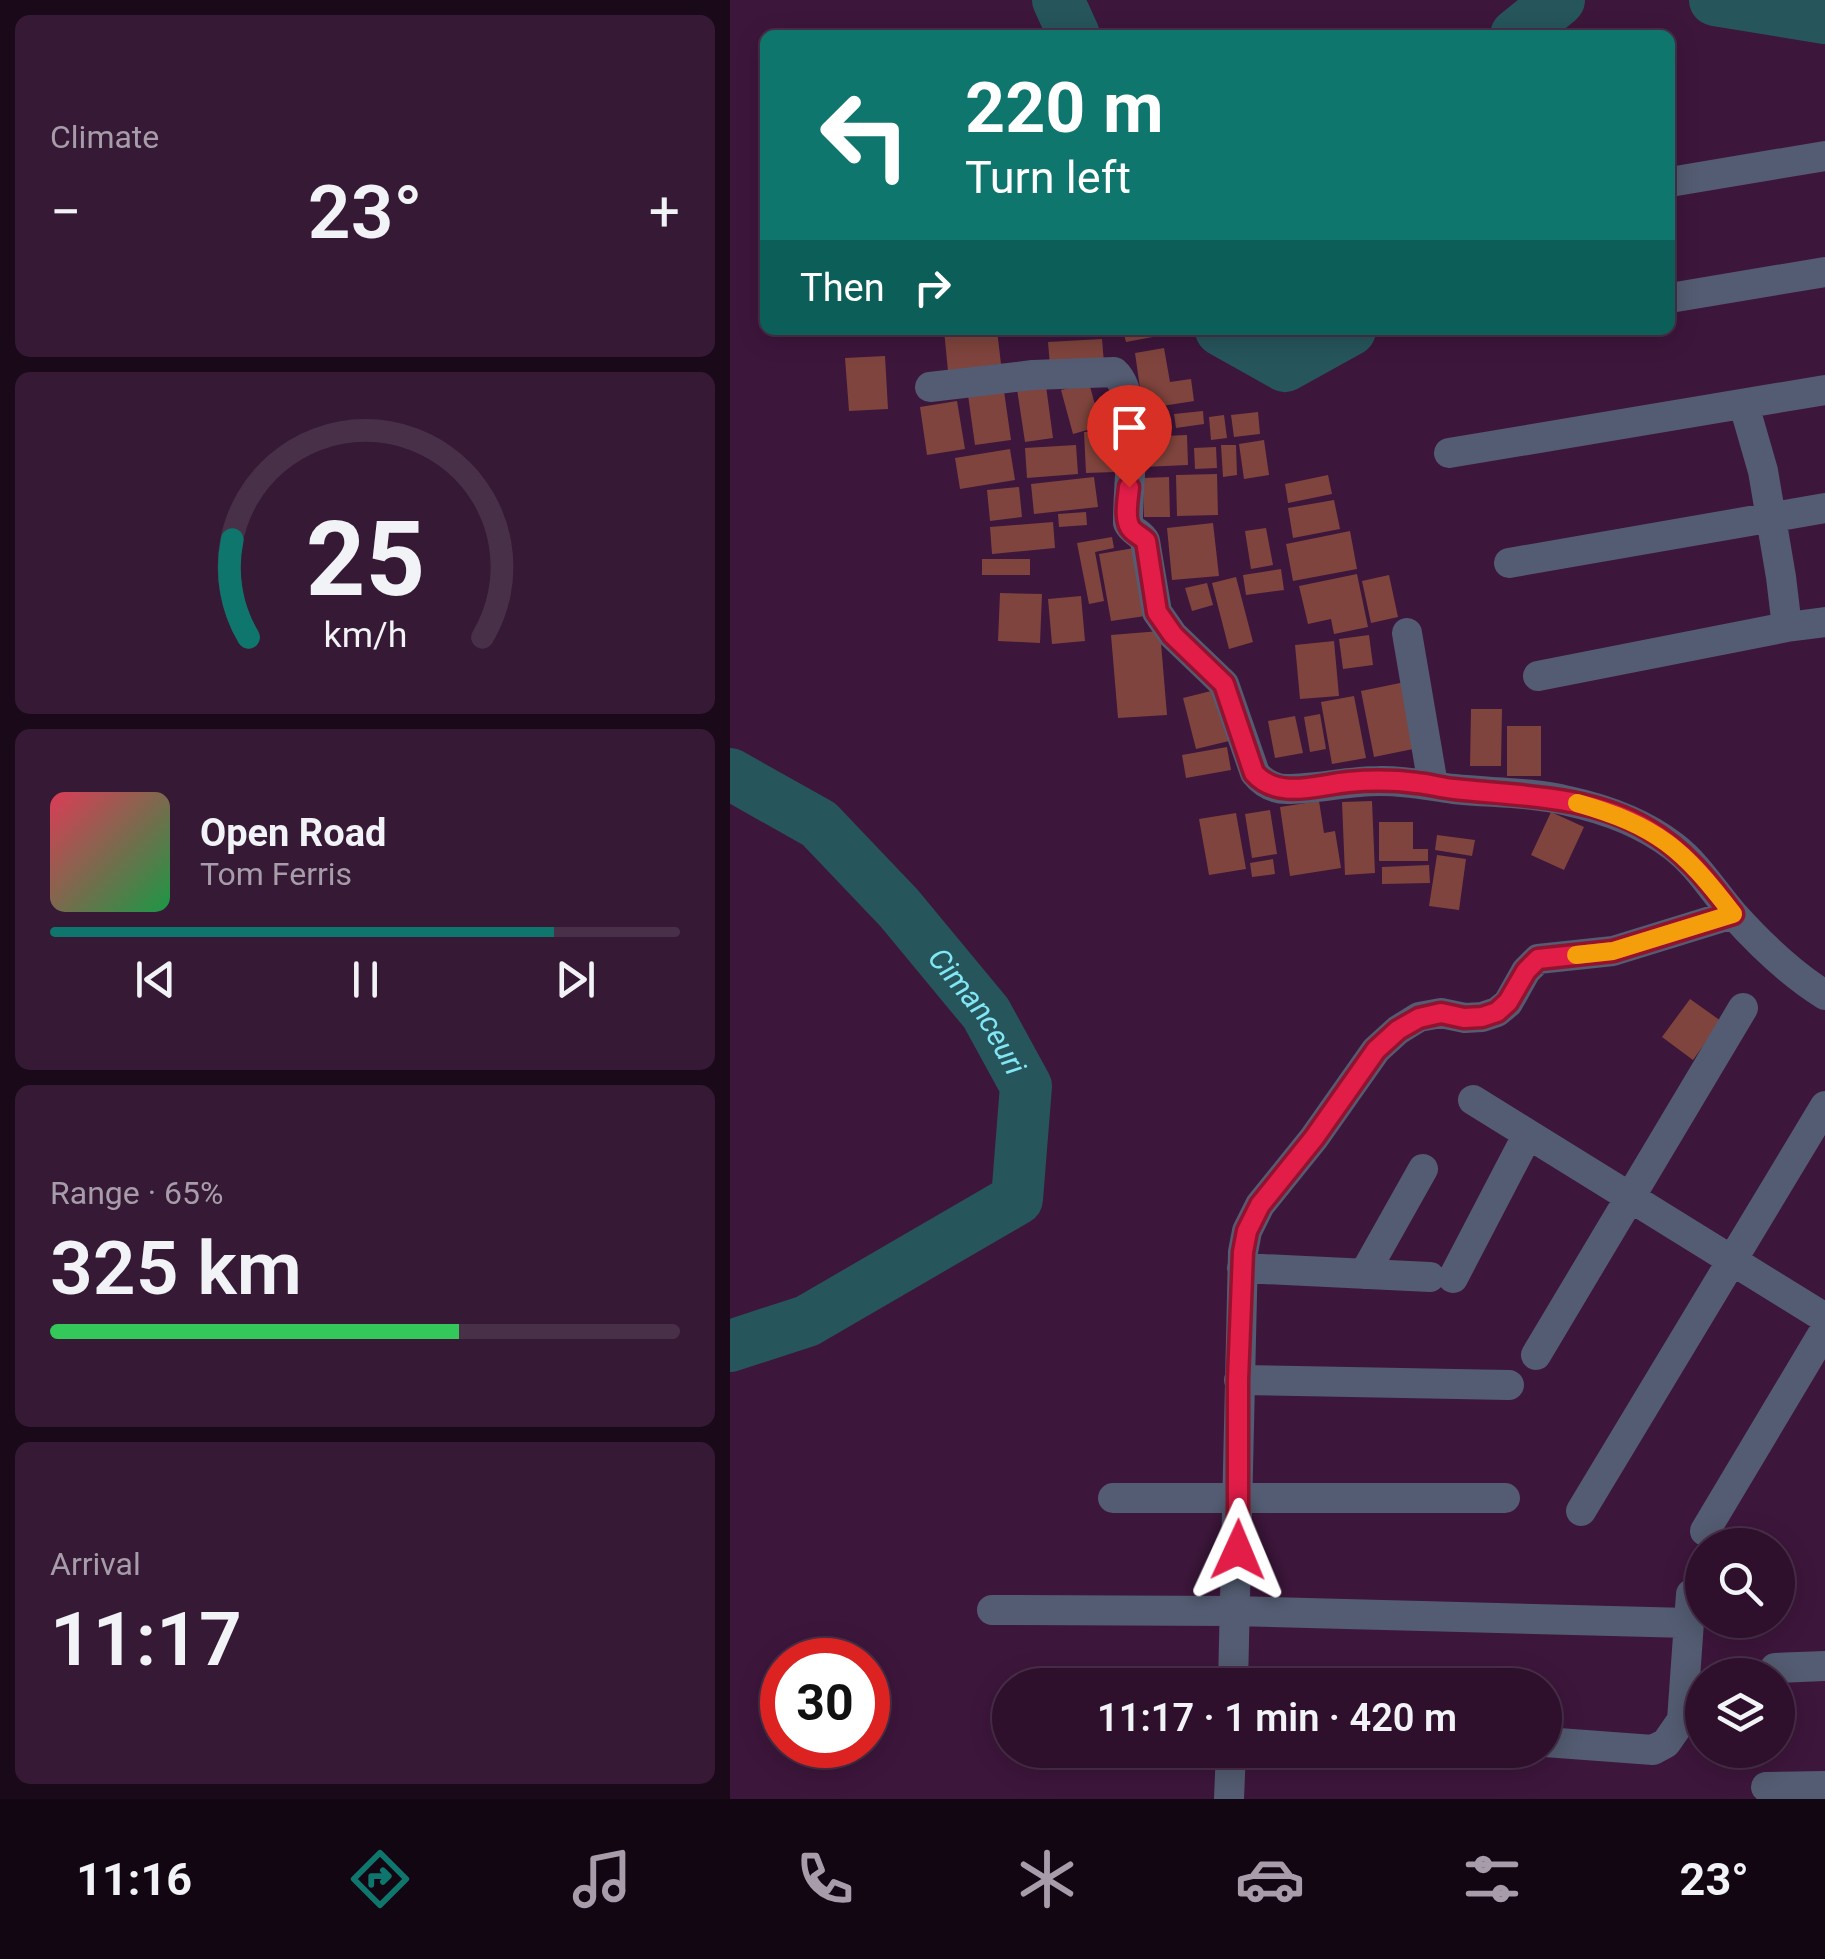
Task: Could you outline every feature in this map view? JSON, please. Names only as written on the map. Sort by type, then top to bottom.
[{"type":"street","points":[[1675,181],[1825,156]]},
{"type":"street","points":[[1675,297],[1825,272]]},
{"type":"street","points":[[930,388],[1033,375],[1119,375],[1126,387],[1131,429],[1128,523],[1146,541],[1157,612],[1173,635],[1224,684],[1254,773],[1262,782],[1285,789],[1382,780],[1564,800],[1644,827],[1674,846],[1698,868],[1733,914],[1794,974],[1825,994]]},
{"type":"street","points":[[1450,454],[1825,390]]},
{"type":"street","points":[[1744,404],[1763,471],[1787,627]]},
{"type":"street","points":[[1509,563],[1825,508]]},
{"type":"street","points":[[1538,676],[1825,622]]},
{"type":"street","points":[[1408,633],[1433,786]]},
{"type":"street","points":[[1233,1668],[1242,1268],[1247,1231],[1260,1205],[1314,1138],[1376,1050],[1398,1030],[1419,1018],[1441,1013],[1464,1018],[1497,1012],[1538,959],[1613,951],[1733,914]]},
{"type":"street","points":[[1536,1355],[1743,1008]]},
{"type":"street","points":[[1473,1100],[1825,1318]]},
{"type":"street","points":[[1581,1511],[1825,1106]]},
{"type":"street","points":[[1242,1268],[1441,1278],[1528,1134]]},
{"type":"street","points":[[1364,1274],[1424,1169]]},
{"type":"street","points":[[1707,1528],[1825,1330]]},
{"type":"street","points":[[1238,1380],[1509,1385]]},
{"type":"street","points":[[1113,1498],[1505,1498]]},
{"type":"street","points":[[992,1610],[1690,1609],[1682,1720],[1666,1744],[1653,1750],[1562,1743]]},
{"type":"street","points":[[1795,1667],[1825,1666]]},
{"type":"street","points":[[1229,1799],[1230,1768]]},
{"type":"street","points":[[1766,1788],[1825,1786]]},
{"type":"building","points":[[944,335],[998,335],[1001,364],[948,371]]},
{"type":"building","points":[[1124,335],[1158,335],[1158,336],[1126,342]]},
{"type":"building","points":[[1102,339],[1104,363],[1050,366],[1048,342]]},
{"type":"building","points":[[1164,348],[1170,382],[1191,379],[1194,401],[1143,409],[1135,353]]},
{"type":"building","points":[[885,356],[888,409],[849,411],[845,358]]},
{"type":"building","points":[[1089,383],[1101,426],[1073,434],[1061,390]]},
{"type":"building","points":[[1046,386],[1053,438],[1025,442],[1017,389]]},
{"type":"building","points":[[1004,391],[1011,440],[975,445],[968,395]]},
{"type":"building","points":[[957,401],[965,449],[927,455],[920,407]]},
{"type":"building","points":[[1203,411],[1204,424],[1176,428],[1174,414]]},
{"type":"building","points":[[1258,412],[1260,434],[1234,437],[1231,415]]},
{"type":"building","points":[[1168,413],[1169,428],[1145,431],[1143,415]]},
{"type":"building","points":[[1224,415],[1227,438],[1211,440],[1209,417]]},
{"type":"building","points":[[1114,431],[1115,472],[1086,473],[1084,432]]},
{"type":"building","points":[[1187,435],[1188,465],[1143,467],[1142,437]]},
{"type":"building","points":[[1264,440],[1269,475],[1244,479],[1239,444]]},
{"type":"building","points":[[1076,445],[1078,474],[1027,478],[1025,448]]},
{"type":"building","points":[[1221,445],[1236,445],[1237,475],[1223,477]]},
{"type":"building","points":[[1216,447],[1217,468],[1195,469],[1194,448]]},
{"type":"building","points":[[1010,449],[1015,480],[960,489],[955,458]]},
{"type":"building","points":[[1217,474],[1218,515],[1177,516],[1176,475]]},
{"type":"building","points":[[1328,475],[1332,494],[1288,503],[1285,484]]},
{"type":"building","points":[[1094,477],[1098,507],[1034,514],[1031,484]]},
{"type":"building","points":[[1169,477],[1170,517],[1144,517],[1143,478]]},
{"type":"building","points":[[1019,487],[1022,517],[990,521],[987,490]]},
{"type":"building","points":[[1334,500],[1340,529],[1293,538],[1288,508]]},
{"type":"building","points":[[1086,512],[1087,525],[1059,527],[1058,514]]},
{"type":"building","points":[[1053,522],[1055,548],[992,554],[990,527]]},
{"type":"building","points":[[1213,523],[1219,576],[1172,580],[1167,528]]},
{"type":"building","points":[[1266,528],[1273,565],[1251,569],[1245,531]]},
{"type":"building","points":[[1350,531],[1357,569],[1293,581],[1286,544]]},
{"type":"building","points":[[1112,537],[1114,548],[1095,552],[1104,601],[1089,604],[1077,543]]},
{"type":"building","points":[[1140,547],[1152,615],[1111,621],[1099,554]]},
{"type":"building","points":[[982,559],[1030,559],[1030,575],[982,575]]},
{"type":"building","points":[[1281,569],[1284,590],[1246,595],[1243,575]]},
{"type":"building","points":[[1357,574],[1368,627],[1334,634],[1331,619],[1308,624],[1299,586]]},
{"type":"building","points":[[1389,575],[1398,617],[1371,623],[1362,581]]},
{"type":"building","points":[[1236,577],[1253,642],[1229,649],[1212,583]]},
{"type":"building","points":[[1207,583],[1213,605],[1192,611],[1185,588]]},
{"type":"building","points":[[1000,593],[1042,594],[1040,643],[998,641]]},
{"type":"building","points":[[1081,596],[1085,641],[1052,644],[1048,599]]},
{"type":"building","points":[[1160,631],[1167,715],[1118,718],[1111,635]]},
{"type":"building","points":[[1369,635],[1373,665],[1343,669],[1339,639]]},
{"type":"building","points":[[1334,641],[1339,696],[1300,699],[1295,645]]},
{"type":"building","points":[[1405,682],[1418,748],[1374,757],[1361,691]]},
{"type":"building","points":[[1215,690],[1229,741],[1196,749],[1183,698]]},
{"type":"building","points":[[1354,696],[1366,758],[1332,764],[1321,702]]},
{"type":"building","points":[[1471,709],[1502,709],[1501,766],[1470,766]]},
{"type":"building","points":[[1320,714],[1326,749],[1310,752],[1304,717]]},
{"type":"building","points":[[1295,716],[1303,753],[1275,758],[1268,721]]},
{"type":"building","points":[[1507,726],[1541,726],[1541,776],[1507,776]]},
{"type":"building","points":[[1227,747],[1231,770],[1186,778],[1182,755]]},
{"type":"building","points":[[1319,801],[1324,833],[1335,831],[1341,868],[1290,876],[1280,807]]},
{"type":"building","points":[[1372,801],[1375,873],[1345,875],[1342,802]]},
{"type":"building","points":[[1270,810],[1277,854],[1252,858],[1245,814]]},
{"type":"building","points":[[1551,812],[1584,827],[1564,870],[1531,855]]},
{"type":"building","points":[[1236,813],[1246,869],[1209,875],[1199,819]]},
{"type":"building","points":[[1379,822],[1413,822],[1413,849],[1428,849],[1428,861],[1379,861]]},
{"type":"building","points":[[1437,835],[1475,840],[1472,856],[1435,850]]},
{"type":"building","points":[[1437,855],[1466,859],[1459,910],[1429,906]]},
{"type":"building","points":[[1273,859],[1275,874],[1252,877],[1250,863]]},
{"type":"building","points":[[1429,865],[1430,883],[1382,884],[1382,867]]},
{"type":"building","points":[[1690,999],[1721,1021],[1693,1060],[1662,1037]]},
{"type":"waterway","name":"Cimanceuri","points":[[1058,0],[1072,30]]},
{"type":"waterway","name":"Cimanceuri","points":[[1522,30],[1559,0]]},
{"type":"waterway","name":"Cimanceuri","points":[[1715,0],[1825,18]]},
{"type":"waterway","name":"Cimanceuri","points":[[1230,335],[1285,366],[1341,335]]},
{"type":"waterway","name":"Cimanceuri","points":[[730,774],[819,824],[899,908],[986,1013],[1026,1086],[1017,1199],[807,1321],[730,1346]]},
{"type":"slow traffic","points":[[1576,955],[1613,951],[1733,914],[1698,868],[1674,846],[1644,827],[1577,803]]},
{"type":"route","points":[[1129,487],[1128,523],[1146,541],[1157,612],[1173,635],[1224,684],[1254,773],[1262,782],[1285,789],[1382,780],[1416,782],[1592,807],[1644,827],[1674,846],[1698,868],[1733,914],[1613,951],[1538,959],[1497,1012],[1482,1017],[1441,1013],[1419,1018],[1376,1050],[1314,1138],[1260,1205],[1247,1231],[1238,1380],[1238,1550]]}]
